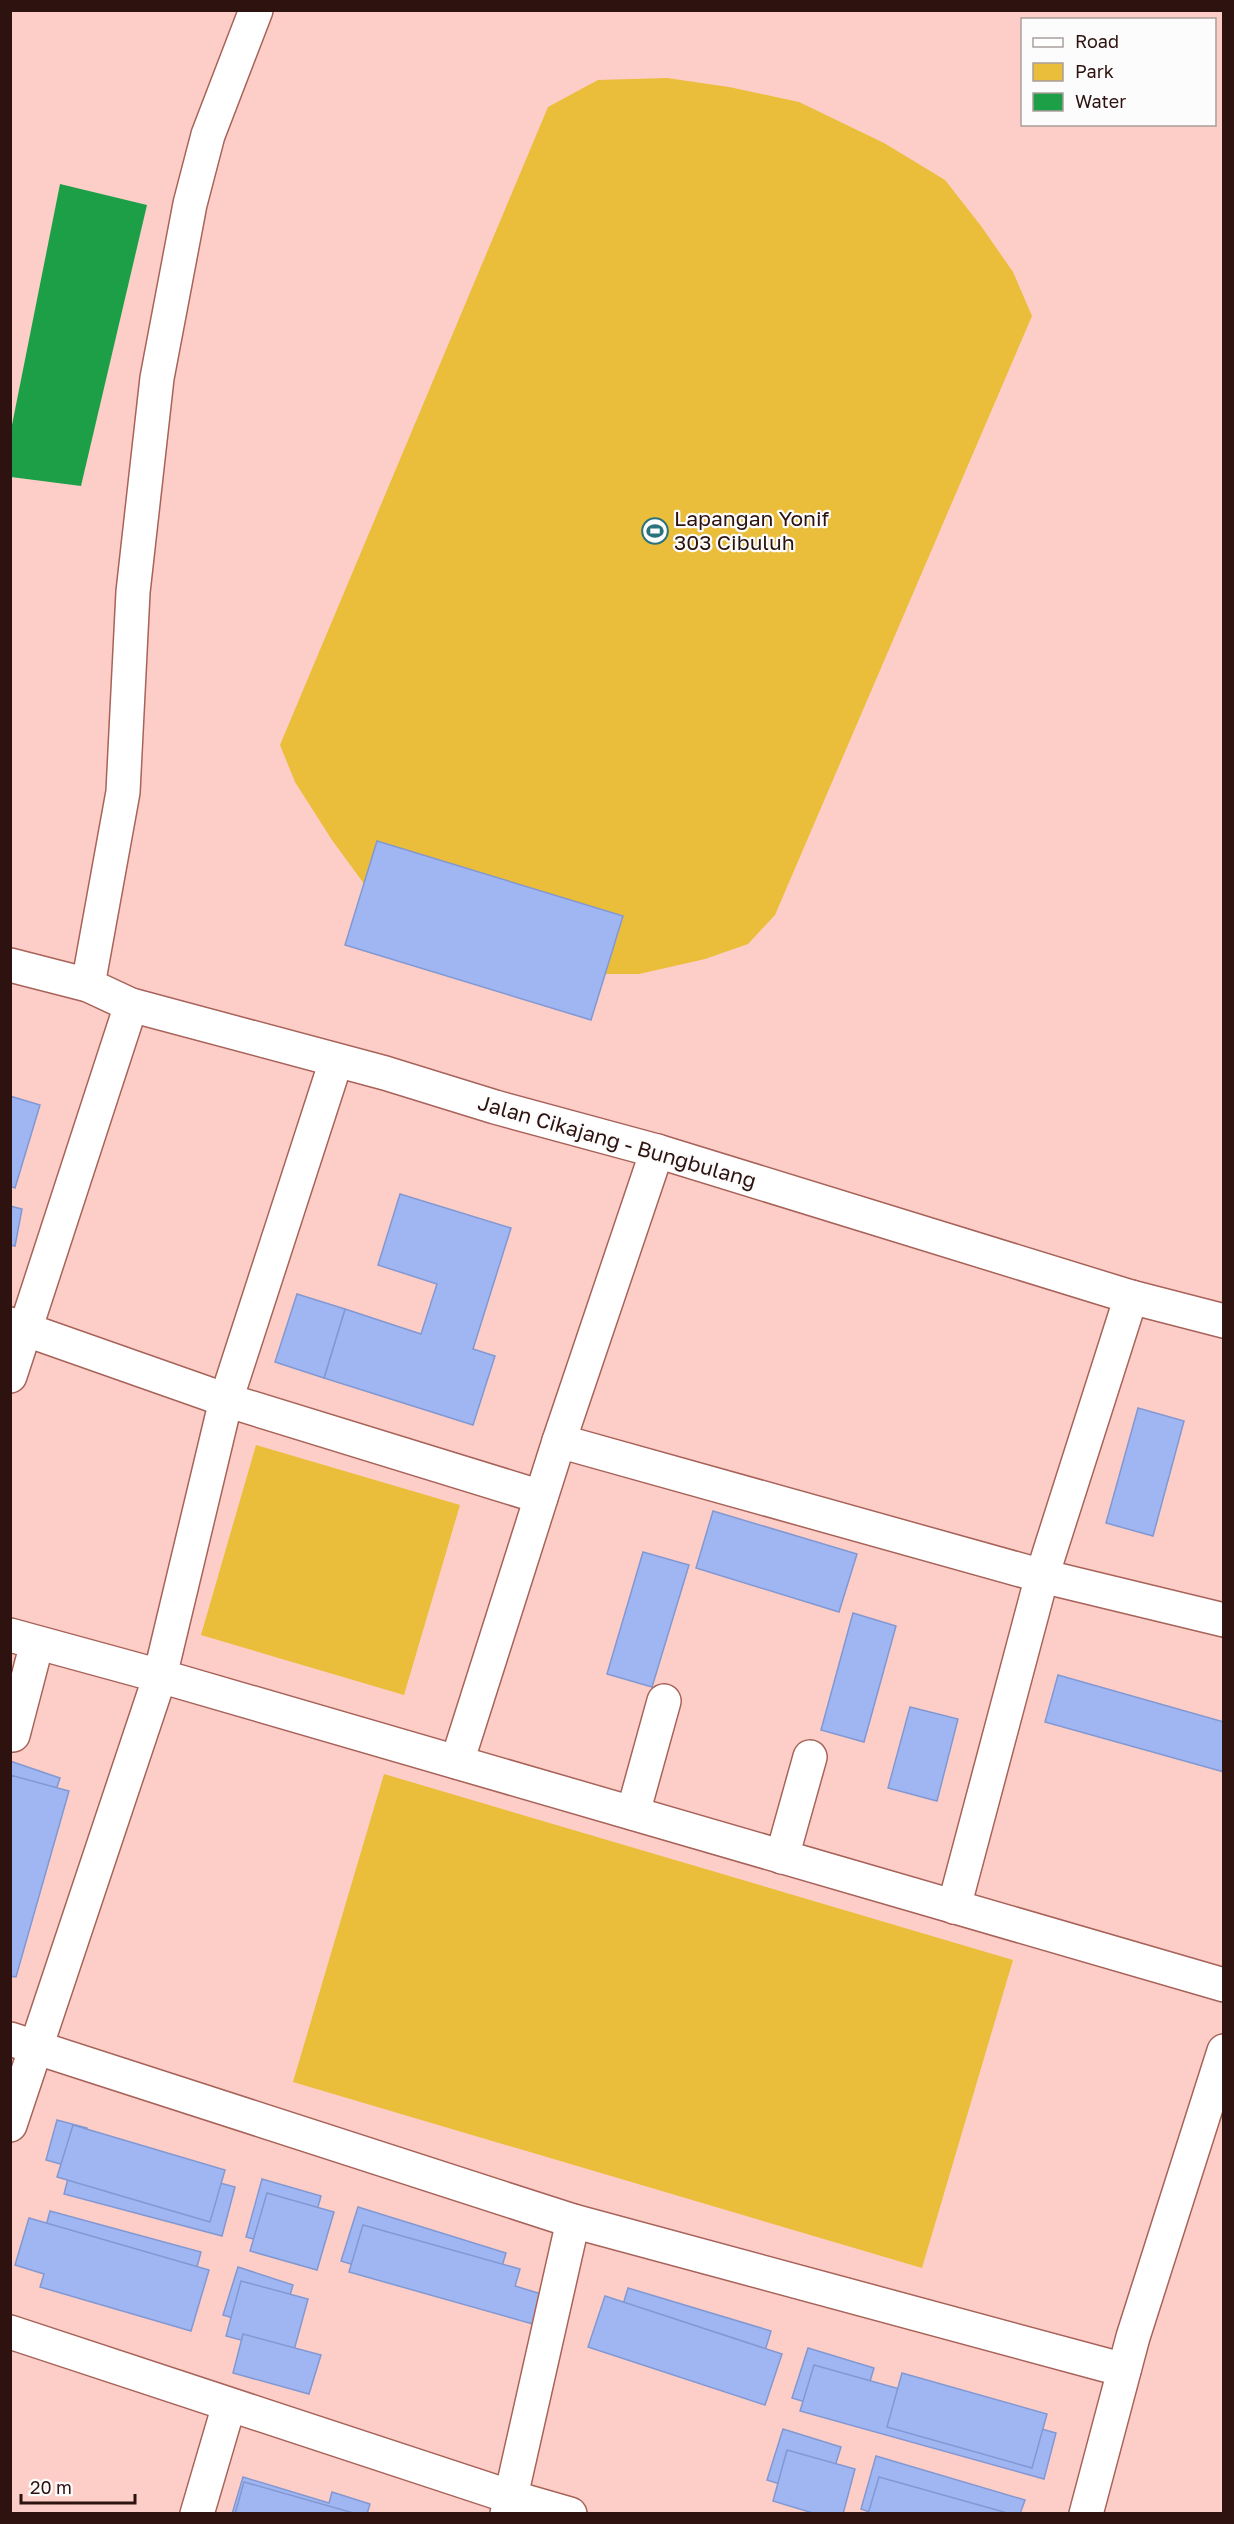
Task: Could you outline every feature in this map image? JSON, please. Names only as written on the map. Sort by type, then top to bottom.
[{"type":"street","points":[[88,985],[123,792],[133,592],[157,378],[190,204],[208,135],[256,10]]},
{"type":"street","name":"Jalan Cikajang - Bungbulang","points":[[10,965],[88,985],[131,1005],[657,1151],[1131,1296],[1224,1321]]},
{"type":"street","points":[[10,1376],[18,1326],[131,1005]]},
{"type":"street","points":[[10,2125],[23,2043],[160,1676],[226,1400],[336,1061]]},
{"type":"street","points":[[457,1762],[541,1497],[657,1151]]},
{"type":"street","points":[[954,1907],[1042,1576],[1131,1296]]},
{"type":"street","points":[[18,1326],[226,1400],[541,1497]]},
{"type":"street","points":[[560,1441],[1042,1576],[1224,1620]]},
{"type":"street","points":[[13,1735],[24,1639],[160,1676],[1224,1985]]},
{"type":"street","points":[[633,1813],[664,1701]]},
{"type":"street","points":[[782,1857],[810,1757]]},
{"type":"street","points":[[23,2043],[573,2221],[1124,2370]]},
{"type":"street","points":[[1086,2514],[1124,2370],[1224,2051]]},
{"type":"street","points":[[509,2506],[573,2221]]},
{"type":"street","points":[[10,2332],[229,2404],[509,2506],[570,2514]]},
{"type":"street","points":[[197,2514],[229,2404]]},
{"type":"green space","name":"Lapangan Yonif 303 Cibuluh","points":[[667,78],[729,87],[799,102],[884,143],[945,180],[1013,272],[1032,316],[775,915],[748,944],[705,959],[639,974],[565,974],[370,892],[332,840],[295,782],[280,745],[548,107],[598,80]]},
{"type":"green space","points":[[256,1445],[460,1505],[404,1695],[201,1635]]},
{"type":"green space","points":[[384,1774],[1013,1960],[922,2268],[293,2082]]},
{"type":"water","points":[[60,184],[147,205],[81,486],[11,477],[11,430]]},
{"type":"building","points":[[377,841],[623,916],[591,1020],[345,945]]},
{"type":"building","points":[[10,1096],[40,1105],[15,1188],[10,1186]]},
{"type":"building","points":[[400,1194],[511,1228],[473,1349],[495,1356],[473,1425],[324,1378],[345,1309],[421,1334],[437,1284],[378,1265]]},
{"type":"building","points":[[10,1206],[22,1209],[15,1246],[10,1245]]},
{"type":"building","points":[[297,1294],[345,1309],[324,1378],[275,1362]]},
{"type":"building","points":[[1138,1408],[1184,1421],[1153,1536],[1106,1523]]},
{"type":"building","points":[[713,1511],[857,1554],[839,1612],[696,1568]]},
{"type":"building","points":[[643,1552],[689,1565],[652,1687],[607,1674]]},
{"type":"building","points":[[853,1613],[896,1626],[864,1742],[821,1730]]},
{"type":"building","points":[[1058,1675],[1224,1722],[1224,1772],[1045,1722]]},
{"type":"building","points":[[910,1707],[958,1719],[937,1801],[888,1788]]},
{"type":"building","points":[[10,1761],[60,1778],[10,1929]]},
{"type":"building","points":[[10,1775],[69,1791],[16,1977],[10,1976]]},
{"type":"building","points":[[57,2120],[87,2128],[83,2146],[235,2187],[222,2236],[64,2194],[71,2167],[46,2160]]},
{"type":"building","points":[[73,2125],[225,2170],[210,2222],[57,2177]]},
{"type":"building","points":[[262,2179],[321,2196],[305,2253],[246,2237]]},
{"type":"building","points":[[267,2193],[334,2212],[317,2270],[250,2251]]},
{"type":"building","points":[[358,2207],[506,2253],[490,2307],[341,2261]]},
{"type":"building","points":[[50,2211],[201,2252],[186,2308],[35,2267]]},
{"type":"building","points":[[29,2218],[209,2270],[191,2331],[40,2287],[44,2274],[15,2265]]},
{"type":"building","points":[[363,2225],[520,2269],[515,2286],[548,2296],[540,2326],[349,2272]]},
{"type":"building","points":[[238,2267],[293,2285],[279,2332],[223,2315]]},
{"type":"building","points":[[241,2281],[308,2299],[293,2354],[226,2336]]},
{"type":"building","points":[[628,2288],[771,2331],[755,2384],[612,2341]]},
{"type":"building","points":[[605,2296],[782,2354],[765,2405],[588,2347]]},
{"type":"building","points":[[243,2334],[321,2355],[309,2394],[233,2373]]},
{"type":"building","points":[[808,2348],[874,2368],[859,2418],[792,2398]]},
{"type":"building","points":[[814,2365],[1056,2433],[1044,2479],[800,2411]]},
{"type":"building","points":[[902,2373],[1047,2414],[1032,2468],[887,2427]]},
{"type":"building","points":[[783,2429],[841,2447],[825,2498],[767,2480]]},
{"type":"building","points":[[787,2450],[855,2469],[843,2514],[816,2514],[773,2501]]},
{"type":"building","points":[[876,2456],[1025,2500],[1020,2514],[875,2514],[861,2509]]},
{"type":"building","points":[[243,2477],[329,2503],[332,2492],[370,2504],[367,2514],[232,2514]]},
{"type":"building","points":[[879,2477],[1011,2514],[868,2514]]},
{"type":"building","points":[[244,2482],[357,2514],[235,2514]]},
{"type":"place","name":"Lapangan Yonif 303 Cibuluh","points":[[655,531]]}]
